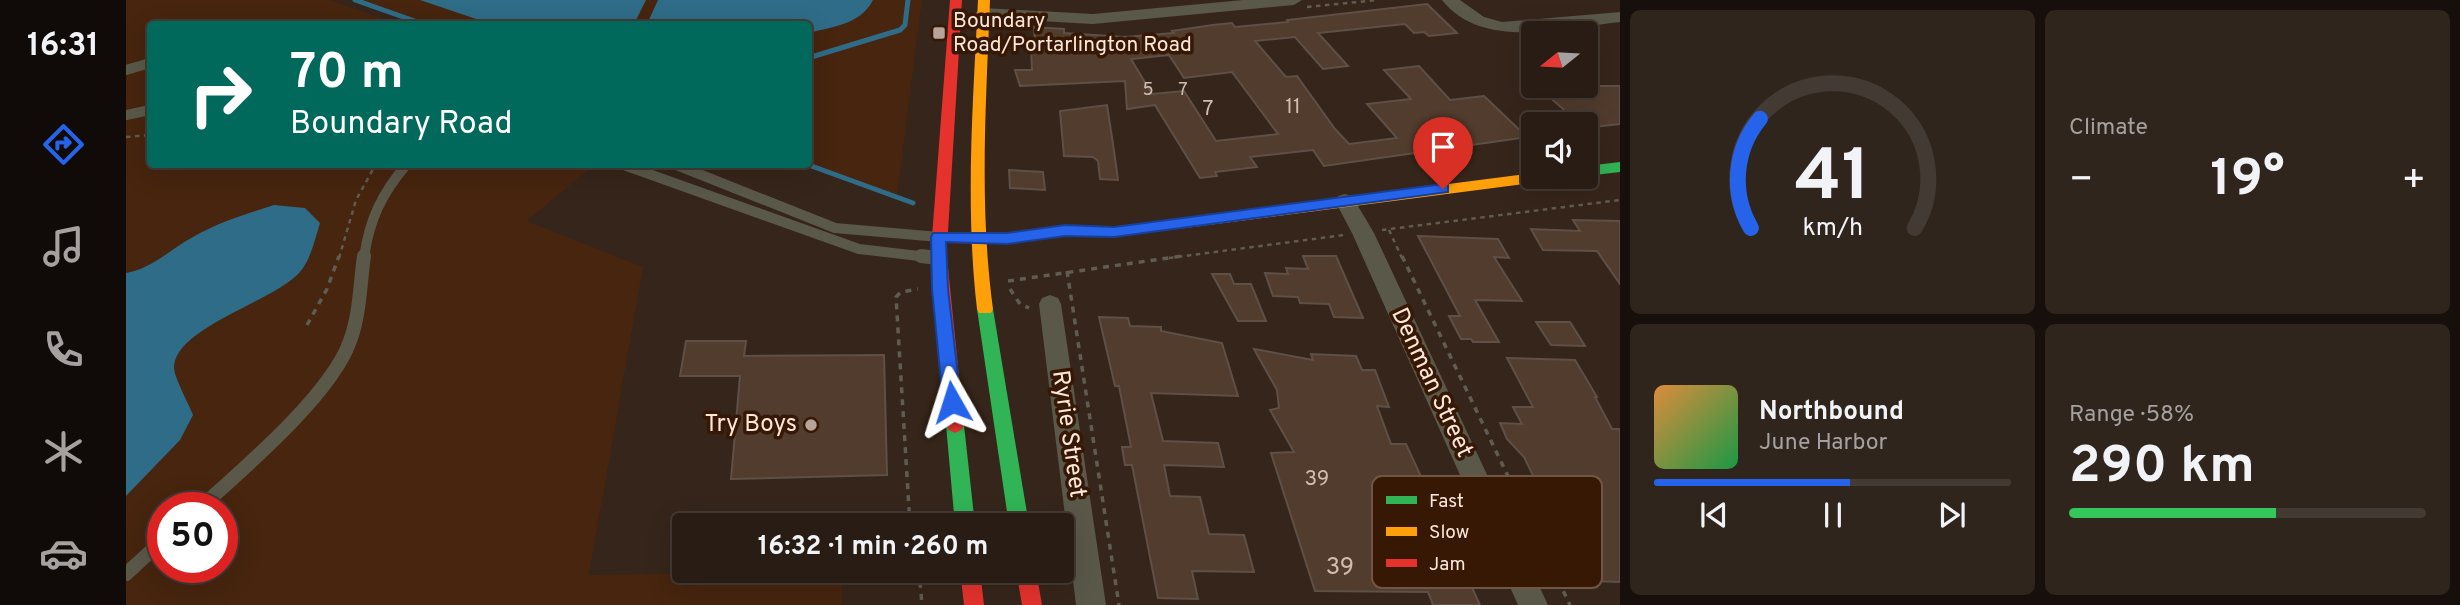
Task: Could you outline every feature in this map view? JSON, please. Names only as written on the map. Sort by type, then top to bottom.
[{"type":"main road","points":[[939,237],[956,0]]},
{"type":"main road","points":[[965,513],[965,258],[977,237],[983,7]]},
{"type":"main road","points":[[1598,170],[1620,167]]},
{"type":"main road","points":[[939,237],[1007,239],[1065,230],[1114,232],[1521,179]]},
{"type":"main road","points":[[1083,245],[1114,232]]},
{"type":"main road","points":[[939,237],[965,258],[980,288],[1017,513]]},
{"type":"main road","points":[[971,583],[974,605]]},
{"type":"main road","points":[[1028,583],[1032,605]]},
{"type":"street","points":[[983,7],[1093,19],[1294,0]]},
{"type":"street","points":[[1450,0],[1476,20],[1495,27],[1511,28],[1620,17]]},
{"type":"street","name":"Denman Street","points":[[1345,201],[1363,233],[1474,476]]},
{"type":"street","name":"Ryrie Street","points":[[1052,312],[1091,605]]},
{"type":"street","name":"Denman Street","points":[[1525,588],[1533,605]]},
{"type":"lane","points":[[126,70],[147,64]]},
{"type":"lane","points":[[126,115],[147,111]]},
{"type":"lane","points":[[126,121],[147,119]]},
{"type":"lane","points":[[217,492],[283,431],[343,359],[359,305],[362,272],[376,208],[404,168]]},
{"type":"lane","points":[[632,168],[859,249],[965,258]]},
{"type":"lane","points":[[684,168],[835,228],[939,237]]},
{"type":"lane","points":[[126,574],[147,555]]},
{"type":"path","points":[[126,137],[147,135]]},
{"type":"path","points":[[307,325],[323,298],[337,265],[353,203],[373,168]]},
{"type":"path","points":[[1376,231],[1620,200]]},
{"type":"path","points":[[1389,230],[1508,476]]},
{"type":"path","points":[[1052,312],[1020,304],[1004,282],[1067,271],[1348,235]]},
{"type":"path","points":[[1334,237],[1341,244]]},
{"type":"path","points":[[1067,271],[1119,605]]},
{"type":"path","points":[[909,513],[896,297],[901,292],[923,289]]},
{"type":"path","points":[[920,583],[922,605]]},
{"type":"path","points":[[1562,588],[1570,605]]},
{"type":"shaded area","points":[[126,0],[330,0],[390,21],[147,21],[147,168],[590,168],[527,221],[643,267],[589,575],[672,574],[672,583],[842,583],[842,605],[126,605]]},
{"type":"shaded area","points":[[352,0],[922,0],[897,197],[812,167],[812,21],[412,21]]},
{"type":"water","points":[[420,0],[646,0],[636,21],[482,21]]},
{"type":"water","points":[[658,0],[873,0],[854,20],[812,32],[812,21],[648,21]]},
{"type":"water","points":[[274,205],[305,208],[320,223],[307,261],[288,283],[209,327],[191,339],[179,352],[174,371],[193,415],[180,440],[126,496],[126,273],[152,263],[213,227]]},
{"type":"building","points":[[1427,4],[1457,33],[1429,36],[1424,32],[1414,33],[1405,24],[1318,33],[1348,66],[1323,69],[1295,37],[1255,41],[1286,77],[1297,76],[1349,144],[1397,138],[1367,104],[1411,99],[1384,70],[1419,66],[1450,100],[1484,96],[1521,131],[1521,138],[1324,166],[1313,150],[1250,157],[1257,167],[1215,172],[1217,176],[1200,178],[1155,105],[1127,109],[1125,81],[1020,86],[1015,70],[1032,70],[1034,27],[1064,29],[1064,33],[1125,37],[1174,33],[1172,31],[1232,23],[1235,27],[1288,22],[1287,20]],"holes":[[[1169,55],[1184,78],[1232,72],[1278,134],[1216,141],[1184,91],[1152,94],[1131,59]]]},
{"type":"building","points":[[1598,86],[1620,86],[1620,124],[1598,127],[1598,112],[1566,112],[1551,98],[1598,98]]},
{"type":"building","points":[[1107,105],[1118,180],[1100,179],[1098,161],[1093,157],[1064,156],[1060,111]]},
{"type":"building","points":[[1009,170],[1043,172],[1045,190],[1010,188]]},
{"type":"building","points":[[1573,220],[1620,221],[1620,284],[1597,251],[1543,250],[1531,229],[1580,231]]},
{"type":"building","points":[[1418,236],[1498,239],[1509,258],[1494,257],[1522,301],[1475,300],[1499,342],[1461,339],[1449,316],[1460,316]]},
{"type":"building","points":[[1303,256],[1336,256],[1363,318],[1334,317],[1329,304],[1300,303],[1298,297],[1273,296],[1265,273],[1288,274],[1286,268],[1308,269]]},
{"type":"building","points":[[1212,274],[1230,274],[1234,284],[1251,284],[1266,321],[1238,321]]},
{"type":"building","points":[[1099,317],[1128,318],[1130,326],[1161,327],[1161,331],[1222,343],[1238,396],[1151,393],[1163,441],[1218,443],[1224,467],[1164,465],[1170,496],[1200,497],[1209,534],[1244,535],[1254,572],[1192,571],[1198,599],[1158,598],[1132,465],[1125,465],[1122,447],[1131,447],[1119,386],[1115,386]]},
{"type":"building","points":[[1536,322],[1570,322],[1585,346],[1551,345]]},
{"type":"building","name":"Try Boys","points":[[686,341],[746,341],[744,356],[884,355],[887,475],[731,479],[740,376],[680,376]]},
{"type":"building","points":[[1254,349],[1313,360],[1311,354],[1356,356],[1362,370],[1375,370],[1389,407],[1377,406],[1391,444],[1406,444],[1421,476],[1372,476],[1372,588],[1472,588],[1480,605],[1433,605],[1428,592],[1315,591],[1271,453],[1294,452],[1270,410],[1279,408],[1277,390]]},
{"type":"building","points":[[1507,358],[1575,360],[1612,429],[1620,429],[1620,582],[1602,581],[1602,476],[1533,476],[1524,457],[1507,439],[1500,423],[1522,424],[1513,407],[1533,407]]},
{"type":"waterway","points":[[355,0],[414,21]]},
{"type":"waterway","points":[[812,57],[900,30],[905,25],[908,0]]},
{"type":"waterway","points":[[812,166],[913,203]]},
{"type":"traffic: fast","points":[[1598,170],[1620,167]]},
{"type":"traffic: fast","points":[[985,309],[1017,513]]},
{"type":"traffic: fast","points":[[955,425],[964,513]]},
{"type":"traffic: slow","points":[[984,0],[977,194],[980,271],[985,309]]},
{"type":"traffic: slow","points":[[1185,223],[1521,179]]},
{"type":"traffic: jam","points":[[955,425],[939,258],[956,0]]},
{"type":"traffic: jam","points":[[939,237],[1007,239],[1065,230],[1114,232],[1185,223]]},
{"type":"traffic: jam","points":[[971,583],[974,605]]},
{"type":"traffic: jam","points":[[1028,583],[1032,605]]},
{"type":"place","name":"Boundary Road/Portarlington Road","points":[[939,33]]},
{"type":"place","name":"Try Boys","points":[[811,425]]},
{"type":"route","points":[[952,402],[940,289],[939,237],[1007,239],[1065,230],[1114,232],[1443,189]]}]
